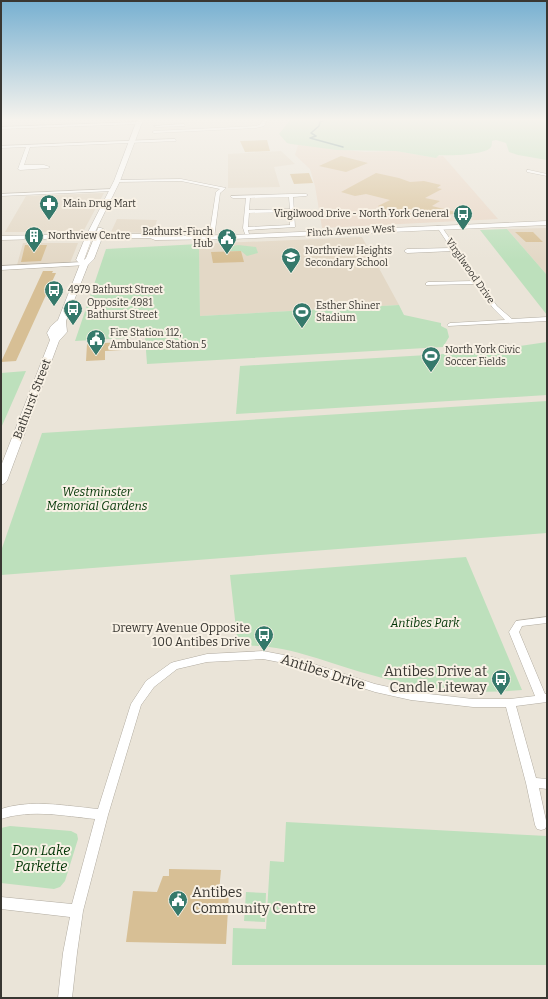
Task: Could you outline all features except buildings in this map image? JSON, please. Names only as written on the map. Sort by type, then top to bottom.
[{"type":"main road","name":"Bathurst Street","points":[[84,264],[80,260],[94,222],[98,220],[123,167]]},
{"type":"main road","name":"Bathurst Street","points":[[1,481],[4,462],[55,340],[63,332],[64,328],[62,321],[84,264],[90,259],[98,238],[103,222],[98,220]]},
{"type":"main road","name":"Finch Avenue West","points":[[1,238],[98,238],[150,240],[155,238],[212,237],[246,233],[547,223]]},
{"type":"street","points":[[21,167],[20,169],[48,167],[46,167]]},
{"type":"street","points":[[529,171],[547,175]]},
{"type":"street","points":[[117,181],[185,181],[224,188],[218,192],[212,237]]},
{"type":"street","points":[[1,195],[112,190]]},
{"type":"street","points":[[248,196],[246,233],[293,226],[291,195]]},
{"type":"street","points":[[233,197],[306,195]]},
{"type":"street","points":[[246,212],[292,210]]},
{"type":"street","name":"Virgilwood Drive","points":[[439,227],[495,307],[510,321]]},
{"type":"street","points":[[407,251],[454,249]]},
{"type":"street","points":[[1,268],[84,264]]},
{"type":"street","points":[[428,284],[478,282]]},
{"type":"street","points":[[450,325],[547,319]]},
{"type":"street","points":[[544,699],[514,632],[519,623],[547,620]]},
{"type":"street","name":"Antibes Drive","points":[[65,998],[77,911],[102,815],[136,704],[143,692],[160,676],[174,666],[224,656],[257,655],[276,657],[310,666],[375,688],[411,696],[465,702],[510,703],[544,699]]},
{"type":"street","points":[[510,703],[532,783],[541,825]]},
{"type":"street","points":[[532,783],[547,784]]},
{"type":"street","points":[[1,814],[7,811],[37,809],[102,815]]},
{"type":"street","points":[[1,902],[21,906],[77,911]]},
{"type":"shaded area","points":[[228,167],[277,167],[274,167],[280,187],[228,188]]},
{"type":"shaded area","points":[[307,167],[452,167],[498,219],[322,228],[315,186],[310,169]]},
{"type":"shaded area","points":[[104,193],[83,232],[5,232],[26,196]]},
{"type":"shaded area","points":[[117,219],[157,220],[153,233],[111,232]]},
{"type":"shaded area","points":[[547,228],[547,275],[507,229]]},
{"type":"shaded area","name":"Northview Heights Secondary School","points":[[362,237],[399,305],[200,316],[199,244]]},
{"type":"shaded area","name":"Northview Centre","points":[[23,243],[78,243],[70,263],[17,265]]},
{"type":"green space","points":[[507,229],[547,275],[547,315],[480,230]]},
{"type":"green space","points":[[199,244],[200,316],[399,305],[404,315],[441,323],[441,326],[447,329],[449,337],[443,347],[147,364],[145,337],[75,341],[106,249]]},
{"type":"green space","points":[[238,245],[256,247],[258,253],[247,256],[241,251],[225,251],[222,248]]},
{"type":"green space","points":[[547,342],[547,395],[236,414],[240,366],[478,352]]},
{"type":"green space","points":[[26,371],[1,428],[1,373]]},
{"type":"green space","name":"Westminster Memorial Gardens","points":[[547,401],[547,533],[1,575],[1,551],[42,433]]},
{"type":"green space","name":"Antibes Park","points":[[466,557],[522,690],[483,692],[445,690],[425,687],[387,679],[288,650],[272,647],[238,646],[230,575]]},
{"type":"green space","points":[[286,822],[547,836],[547,965],[232,965],[233,928],[266,929],[270,861],[284,862]]},
{"type":"green space","name":"Don Lake Parkette","points":[[10,826],[71,831],[77,834],[78,839],[65,881],[60,887],[54,889],[1,883],[1,828]]},
{"type":"green space","points":[[246,892],[266,893],[265,922],[244,921]]},
{"type":"place","name":"Main Drug Mart","points":[[49,221]]},
{"type":"place","name":"Virgilwood Drive - North York General","points":[[463,231]]},
{"type":"place","name":"Northview Centre","points":[[34,253]]},
{"type":"place","name":"Bathurst-Finch Hub","points":[[227,255]]},
{"type":"place","name":"Northview Heights Secondary School","points":[[291,274]]},
{"type":"place","name":"4979 Bathurst Street","points":[[54,307]]},
{"type":"place","name":"Opposite 4981 Bathurst Street","points":[[73,326]]},
{"type":"place","name":"Esther Shiner Stadium","points":[[302,329]]},
{"type":"place","name":"Fire Station 112, Ambulance Station 5","points":[[96,356]]},
{"type":"place","name":"North York Civic Soccer Fields","points":[[431,373]]},
{"type":"place","name":"Drewry Avenue Opposite 100 Antibes Drive","points":[[264,652]]},
{"type":"place","name":"Antibes Drive at Candle Liteway","points":[[501,696]]},
{"type":"place","name":"Antibes Community Centre","points":[[178,917]]}]
